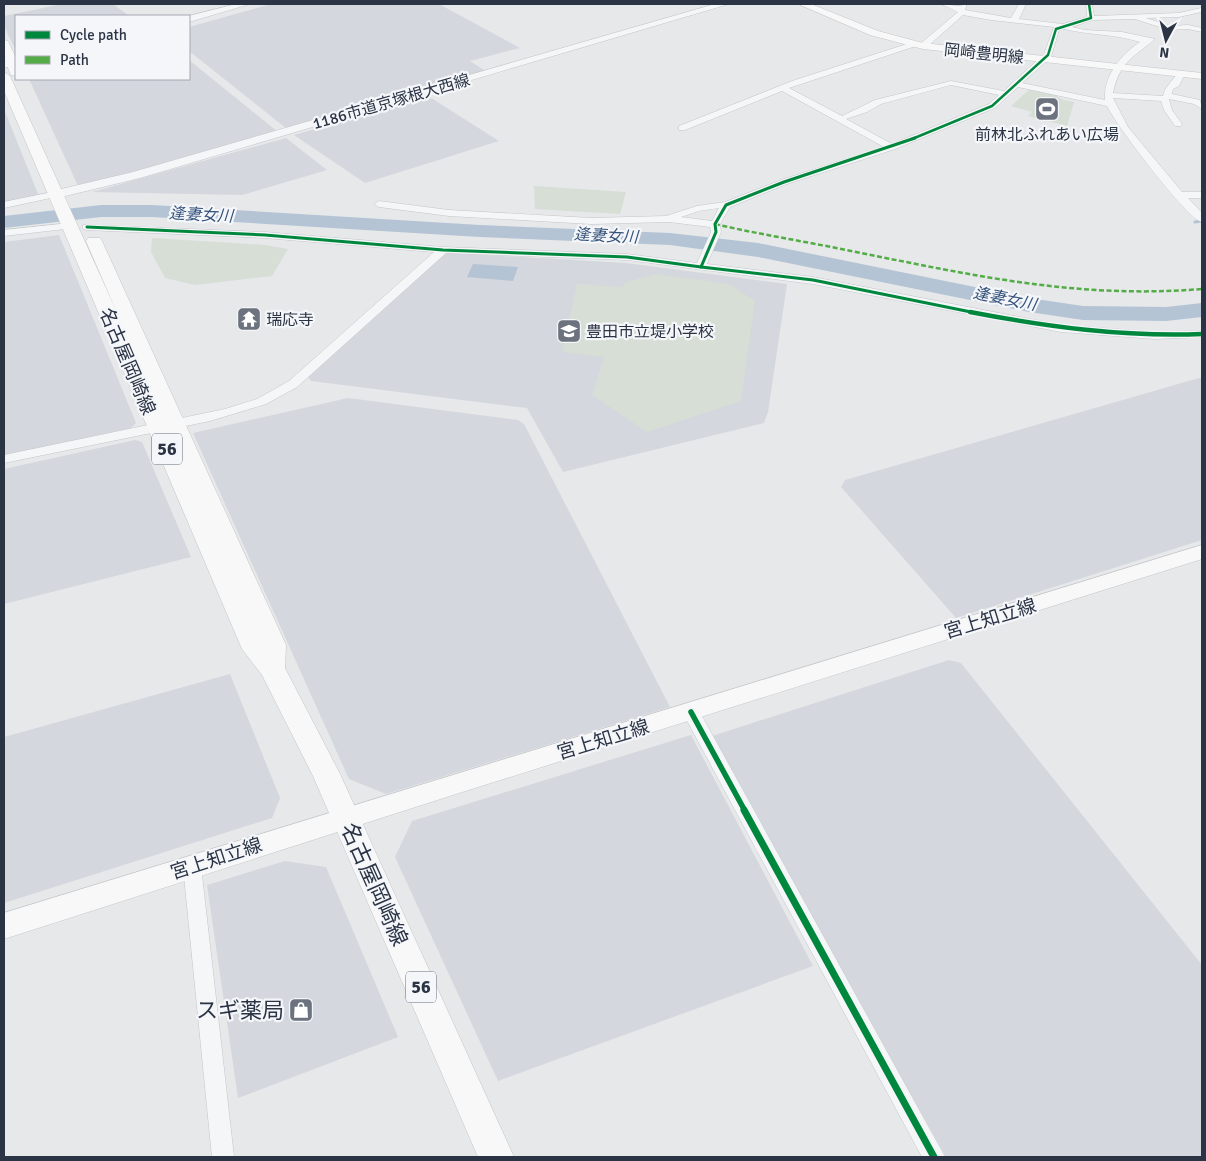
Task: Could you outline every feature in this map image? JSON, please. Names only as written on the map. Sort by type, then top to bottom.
[{"type":"main road","name":"岡崎豊明線","points":[[803,4],[874,33],[918,45],[1202,76]]},
{"type":"main road","points":[[4,44],[12,65]]},
{"type":"main road","name":"名古屋岡崎線","points":[[4,76],[78,225],[166,425],[255,650],[272,668],[345,817],[496,1157]]},
{"type":"main road","name":"名古屋岡崎線","points":[[19,80],[65,197]]},
{"type":"main road","name":"宮上知立線","points":[[4,926],[345,817],[690,712],[1202,552]]},
{"type":"street","points":[[190,19],[245,4]]},
{"type":"street","name":"1186市道京塚根大西線","points":[[65,197],[724,4]]},
{"type":"street","points":[[944,4],[1014,21],[1085,32],[1122,34],[1145,41]]},
{"type":"street","points":[[1014,21],[1019,8],[1023,4]]},
{"type":"street","points":[[1090,4],[1090,18]]},
{"type":"street","points":[[1180,4],[1200,11]]},
{"type":"street","points":[[682,128],[783,88],[918,45],[963,8]]},
{"type":"street","points":[[669,219],[691,209],[709,205],[726,205],[784,182],[892,147],[976,114],[992,106],[1042,58],[1048,55],[1054,31],[1061,27],[1090,18],[1186,15],[1200,11]]},
{"type":"street","points":[[1186,15],[1193,19],[1188,27]]},
{"type":"street","points":[[1135,17],[1169,28],[1188,27],[1202,30]]},
{"type":"street","points":[[1169,28],[1165,33],[1145,41],[1122,62],[1109,99],[1130,135],[1179,195],[1202,219]]},
{"type":"street","points":[[1178,124],[1168,110],[1166,97],[1169,88],[1176,84],[1181,74]]},
{"type":"street","points":[[846,116],[864,110],[878,102],[951,83],[1006,94]]},
{"type":"street","points":[[1016,84],[1109,99],[1166,97],[1197,102],[1202,106]]},
{"type":"street","points":[[783,88],[892,147]]},
{"type":"street","points":[[1179,195],[1202,195]]},
{"type":"street","points":[[4,205],[65,197]]},
{"type":"street","points":[[379,204],[449,213],[591,221],[669,219],[716,228]]},
{"type":"street","points":[[702,264],[726,205]]},
{"type":"street","points":[[4,233],[78,225],[265,235],[443,250],[628,258],[702,264],[828,283],[1046,327],[1143,336],[1202,334]]},
{"type":"street","points":[[4,459],[238,410],[274,398],[294,384],[443,250]]},
{"type":"street","points":[[690,712],[934,1157]]},
{"type":"street","points":[[192,866],[223,1157]]},
{"type":"shaded area","points":[[62,4],[113,4],[128,15],[15,15],[15,49],[4,26],[4,16]]},
{"type":"shaded area","points":[[271,4],[439,4],[520,48],[470,61],[487,72],[287,129],[190,52],[190,27]]},
{"type":"shaded area","points":[[190,61],[278,132],[139,173],[78,186],[29,80],[190,80]]},
{"type":"shaded area","name":"前林北ふれあい広場","points":[[1029,90],[1055,95],[1063,100],[1074,102],[1067,126],[1028,116],[1032,112],[1011,106]]},
{"type":"shaded area","points":[[428,96],[499,141],[365,183],[294,135]]},
{"type":"shaded area","points":[[4,109],[38,194],[4,201]]},
{"type":"shaded area","points":[[286,138],[327,170],[242,195],[92,192]]},
{"type":"shaded area","points":[[534,186],[626,192],[620,214],[535,209]]},
{"type":"shaded area","points":[[59,235],[136,423],[131,428],[4,456],[4,242]]},
{"type":"shaded area","points":[[152,238],[265,245],[288,249],[272,276],[195,285],[165,278],[151,252]]},
{"type":"shaded area","name":"豊田市立堤小学校","points":[[449,253],[626,263],[787,284],[768,412],[764,423],[563,472],[527,408],[311,381],[308,377],[441,256]]},
{"type":"shaded area","points":[[656,274],[729,284],[755,301],[741,401],[647,432],[592,395],[604,357],[562,352],[577,284],[623,287],[626,282]]},
{"type":"shaded area","points":[[1202,378],[1202,540],[956,618],[841,487],[845,480]]},
{"type":"shaded area","points":[[348,398],[518,420],[524,424],[670,707],[386,794],[349,779],[193,433]]},
{"type":"shaded area","points":[[135,440],[142,442],[191,557],[4,604],[4,469]]},
{"type":"shaded area","points":[[949,660],[961,663],[1202,965],[1202,1157],[946,1157],[709,737]]},
{"type":"shaded area","points":[[230,674],[280,798],[272,818],[4,903],[4,737]]},
{"type":"shaded area","points":[[691,735],[813,966],[498,1081],[395,857],[412,821]]},
{"type":"shaded area","points":[[285,861],[326,867],[398,1037],[238,1098],[207,885]]},
{"type":"water","points":[[473,264],[518,267],[513,281],[467,277]]},
{"type":"waterway","name":"逢妻女川","points":[[4,222],[101,211],[152,211],[480,231],[670,239],[758,250],[1029,305],[1083,313],[1166,314],[1202,310]]},
{"type":"waterway","points":[[1195,222],[1202,221]]},
{"type":"marked path","points":[[715,224],[942,270],[1028,285],[1115,293],[1159,293],[1202,289]]},
{"type":"cycle path","points":[[87,227],[265,235],[443,250],[627,257],[701,267],[716,232],[715,224],[726,205],[784,182],[892,147],[992,106],[1048,55],[1056,29],[1091,18],[1089,4]]},
{"type":"cycle path","points":[[701,267],[813,280],[1014,321],[1061,328],[1108,334],[1155,336],[1202,334]]},
{"type":"cycle path","points":[[691,712],[934,1157]]},
{"type":"place","name":"前林北ふれあい広場","points":[[1047,109]]},
{"type":"place","name":"瑞応寺","points":[[249,319]]},
{"type":"place","name":"豊田市立堤小学校","points":[[569,331]]},
{"type":"place","name":"スギ薬局","points":[[301,1010]]}]
